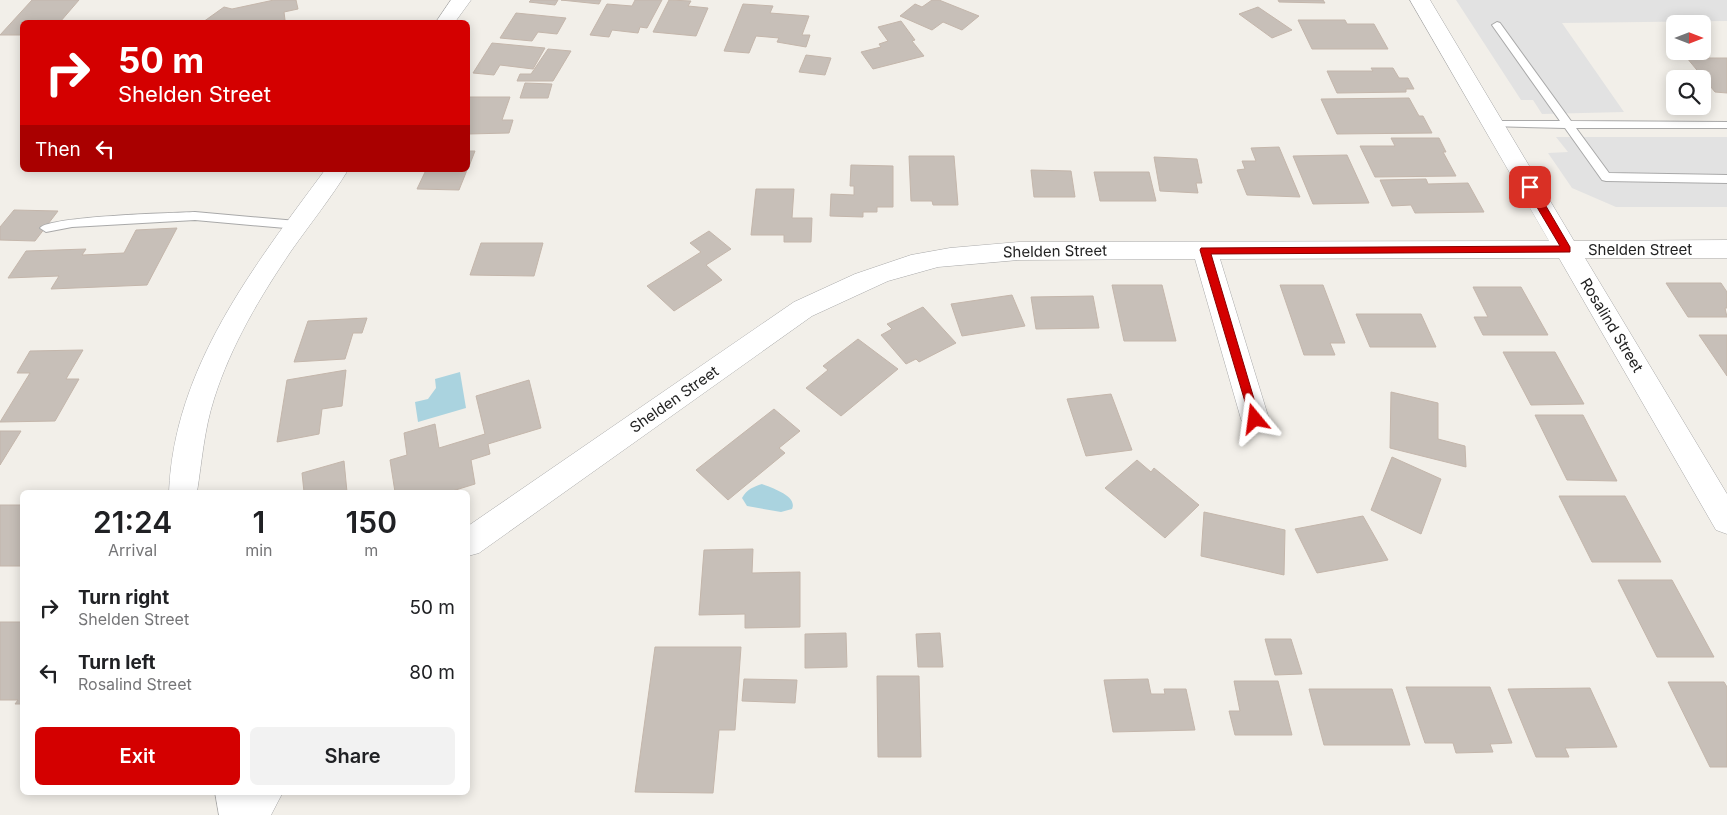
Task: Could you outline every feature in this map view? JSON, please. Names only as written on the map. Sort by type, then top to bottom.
[{"type":"street","points":[[446,20],[461,0]]},
{"type":"street","name":"Rosalind Street","points":[[1420,0],[1727,521]]},
{"type":"street","points":[[183,490],[193,423],[208,373],[229,327],[254,284],[336,172]]},
{"type":"street","name":"Shelden Street","points":[[470,542],[803,309],[843,288],[884,272],[928,260],[973,254],[1019,251],[1727,249]]},
{"type":"street","points":[[1205,250],[1255,419]]},
{"type":"street","points":[[234,795],[237,815]]},
{"type":"street","points":[[251,815],[263,795]]},
{"type":"lane","points":[[1496,25],[1606,177],[1727,179]]},
{"type":"lane","points":[[1493,124],[1727,125]]},
{"type":"lane","points":[[46,228],[72,222],[195,216],[297,225]]},
{"type":"shaded area","points":[[1456,0],[1727,0],[1727,21],[1711,21],[1711,15],[1666,15],[1666,22],[1562,23],[1624,112],[1542,114],[1533,100],[1521,100]]},
{"type":"shaded area","points":[[1556,137],[1727,137],[1727,207],[1616,207],[1572,188],[1548,153],[1568,152]]},
{"type":"water","points":[[460,372],[466,408],[418,422],[415,402],[428,399],[436,388],[435,379]]},
{"type":"water","points":[[762,484],[788,496],[793,504],[792,509],[781,512],[747,506],[742,498],[746,492]]},
{"type":"building","points":[[32,0],[79,0],[62,20],[20,20],[20,35],[0,35]]},
{"type":"building","points":[[274,0],[296,0],[298,9],[284,12],[285,20],[206,20],[224,7],[232,9]]},
{"type":"building","points":[[531,0],[558,0],[555,5],[529,2]]},
{"type":"building","points":[[561,0],[601,0],[599,4]]},
{"type":"building","points":[[635,0],[662,0],[647,28],[640,27],[638,33],[612,30],[609,37],[590,35],[607,4],[632,6]]},
{"type":"building","points":[[669,0],[691,1],[688,6],[708,8],[696,36],[653,32]]},
{"type":"building","points":[[932,0],[939,0],[979,16],[962,30],[943,22],[932,30],[900,16],[915,4],[922,7]]},
{"type":"building","points":[[1278,0],[1323,0],[1325,3],[1279,2]]},
{"type":"building","points":[[743,4],[773,6],[770,13],[809,16],[802,35],[810,35],[806,47],[777,42],[779,38],[756,36],[749,53],[724,51]]},
{"type":"building","points":[[1258,7],[1292,30],[1272,38],[1239,14]]},
{"type":"building","points":[[516,13],[566,18],[557,34],[538,32],[532,41],[500,38]]},
{"type":"building","points":[[1298,20],[1345,20],[1347,24],[1374,24],[1388,49],[1312,49]]},
{"type":"building","points":[[901,21],[915,40],[912,41],[924,56],[873,69],[861,52],[881,47],[879,44],[888,41],[878,27]]},
{"type":"building","points":[[492,43],[545,48],[533,69],[500,65],[494,75],[473,73]]},
{"type":"building","points":[[548,49],[571,51],[553,81],[517,81],[520,74],[531,74]]},
{"type":"building","points":[[806,55],[831,58],[825,75],[799,72]]},
{"type":"building","points":[[1727,58],[1727,93],[1715,92],[1711,87],[1711,70],[1697,70],[1689,60]]},
{"type":"building","points":[[1371,68],[1393,68],[1399,78],[1408,78],[1414,89],[1406,89],[1406,92],[1337,93],[1327,71],[1373,71]]},
{"type":"building","points":[[525,83],[552,84],[548,98],[520,98]]},
{"type":"building","points":[[470,97],[510,97],[502,120],[513,120],[509,133],[470,134]]},
{"type":"building","points":[[1409,98],[1419,116],[1423,116],[1432,133],[1337,134],[1321,99]]},
{"type":"building","points":[[1391,138],[1439,138],[1446,152],[1443,152],[1456,176],[1375,177],[1360,146],[1395,146]]},
{"type":"building","points":[[1279,147],[1300,197],[1247,195],[1237,170],[1245,169],[1242,161],[1256,161],[1251,148]]},
{"type":"building","points":[[470,151],[475,151],[470,164]]},
{"type":"building","points":[[1347,155],[1369,203],[1313,204],[1293,156]]},
{"type":"building","points":[[909,156],[954,156],[958,205],[933,205],[932,201],[911,201]]},
{"type":"building","points":[[1154,157],[1197,159],[1202,183],[1196,183],[1198,193],[1160,191]]},
{"type":"building","points":[[851,165],[893,166],[893,207],[877,207],[877,212],[863,212],[863,217],[830,216],[831,194],[854,195],[854,186],[850,186]]},
{"type":"building","points":[[1031,170],[1071,171],[1075,197],[1034,197]]},
{"type":"building","points":[[425,172],[466,172],[459,190],[417,189]]},
{"type":"building","points":[[1094,172],[1149,172],[1156,201],[1100,201]]},
{"type":"building","points":[[1426,179],[1428,184],[1468,183],[1484,212],[1415,213],[1411,205],[1392,206],[1380,180]]},
{"type":"building","points":[[756,189],[794,189],[792,218],[812,218],[811,242],[784,242],[784,235],[751,235]]},
{"type":"building","points":[[14,210],[58,211],[35,241],[0,240],[0,227]]},
{"type":"building","points":[[177,228],[147,285],[51,289],[59,276],[8,278],[26,251],[86,249],[82,255],[124,253],[136,230]]},
{"type":"building","points":[[709,231],[731,249],[706,265],[722,280],[674,311],[647,286],[701,252],[690,243]]},
{"type":"building","points":[[481,243],[543,243],[534,276],[470,275]]},
{"type":"building","points":[[1666,283],[1721,283],[1727,292],[1727,308],[1725,308],[1727,317],[1688,317]]},
{"type":"building","points":[[1112,285],[1162,285],[1176,341],[1124,341]]},
{"type":"building","points":[[1280,285],[1323,285],[1345,343],[1330,343],[1335,355],[1304,355]]},
{"type":"building","points":[[1473,287],[1521,287],[1548,335],[1483,335],[1474,317],[1488,317]]},
{"type":"building","points":[[1012,295],[1025,326],[962,336],[951,304]]},
{"type":"building","points":[[1093,296],[1099,328],[1036,329],[1031,297]]},
{"type":"building","points":[[923,307],[956,343],[919,362],[916,359],[906,364],[881,335],[892,329],[887,324]]},
{"type":"building","points":[[1356,314],[1421,314],[1436,347],[1370,347]]},
{"type":"building","points":[[367,318],[362,333],[353,333],[345,359],[294,362],[308,321]]},
{"type":"building","points":[[1699,335],[1727,335],[1727,376]]},
{"type":"building","points":[[858,339],[898,369],[841,416],[806,388],[828,370],[823,366]]},
{"type":"building","points":[[83,350],[66,379],[79,379],[55,421],[0,422],[30,373],[17,373],[30,351]]},
{"type":"building","points":[[1503,352],[1555,352],[1584,404],[1531,405]]},
{"type":"building","points":[[346,370],[342,406],[322,409],[319,434],[277,442],[287,380]]},
{"type":"building","points":[[529,380],[541,428],[488,444],[490,454],[471,460],[475,484],[456,490],[395,490],[390,460],[407,455],[404,433],[435,424],[439,448],[485,434],[476,396]]},
{"type":"building","points":[[1391,392],[1438,403],[1438,439],[1465,446],[1466,467],[1390,448]]},
{"type":"building","points":[[1111,394],[1132,450],[1086,456],[1067,399]]},
{"type":"building","points":[[774,409],[800,431],[779,448],[785,453],[728,500],[696,470]]},
{"type":"building","points":[[1535,415],[1583,415],[1617,481],[1567,480]]},
{"type":"building","points":[[0,431],[21,431],[0,465]]},
{"type":"building","points":[[1392,457],[1441,479],[1421,534],[1371,510]]},
{"type":"building","points":[[1137,460],[1151,472],[1154,468],[1199,505],[1165,538],[1105,488]]},
{"type":"building","points":[[344,461],[347,490],[304,490],[302,473]]},
{"type":"building","points":[[1559,496],[1625,496],[1661,562],[1592,562]]},
{"type":"building","points":[[0,505],[20,505],[20,566],[0,566]]},
{"type":"building","points":[[1204,512],[1285,530],[1284,575],[1201,556]]},
{"type":"building","points":[[1363,516],[1388,560],[1317,573],[1295,529]]},
{"type":"building","points":[[753,549],[752,573],[800,572],[800,627],[745,628],[745,614],[699,615],[704,550]]},
{"type":"building","points":[[1618,580],[1672,580],[1714,657],[1657,657]]},
{"type":"building","points":[[0,622],[20,622],[20,704],[15,704],[18,700],[0,700]]},
{"type":"building","points":[[846,633],[847,667],[805,668],[805,634]]},
{"type":"building","points":[[940,633],[943,667],[918,667],[916,634]]},
{"type":"building","points":[[1265,639],[1291,639],[1302,674],[1275,675]]},
{"type":"building","points":[[655,647],[741,647],[735,730],[719,730],[713,793],[635,792]]},
{"type":"building","points":[[877,676],[919,676],[921,757],[878,757]]},
{"type":"building","points":[[744,679],[797,680],[795,703],[742,701]]},
{"type":"building","points":[[1148,679],[1151,694],[1165,694],[1164,689],[1186,689],[1195,730],[1113,732],[1104,680]]},
{"type":"building","points":[[1234,681],[1278,681],[1292,735],[1235,735],[1229,711],[1240,711]]},
{"type":"building","points":[[1668,682],[1724,682],[1727,687],[1727,767],[1710,767]]},
{"type":"building","points":[[1406,687],[1490,687],[1512,743],[1490,744],[1493,752],[1456,753],[1453,743],[1425,743]]},
{"type":"building","points":[[1590,688],[1617,747],[1565,748],[1569,757],[1536,757],[1508,689]]},
{"type":"building","points":[[1309,689],[1392,689],[1410,745],[1324,745]]},
{"type":"route","points":[[1255,419],[1205,250],[1567,249],[1530,187]]}]
